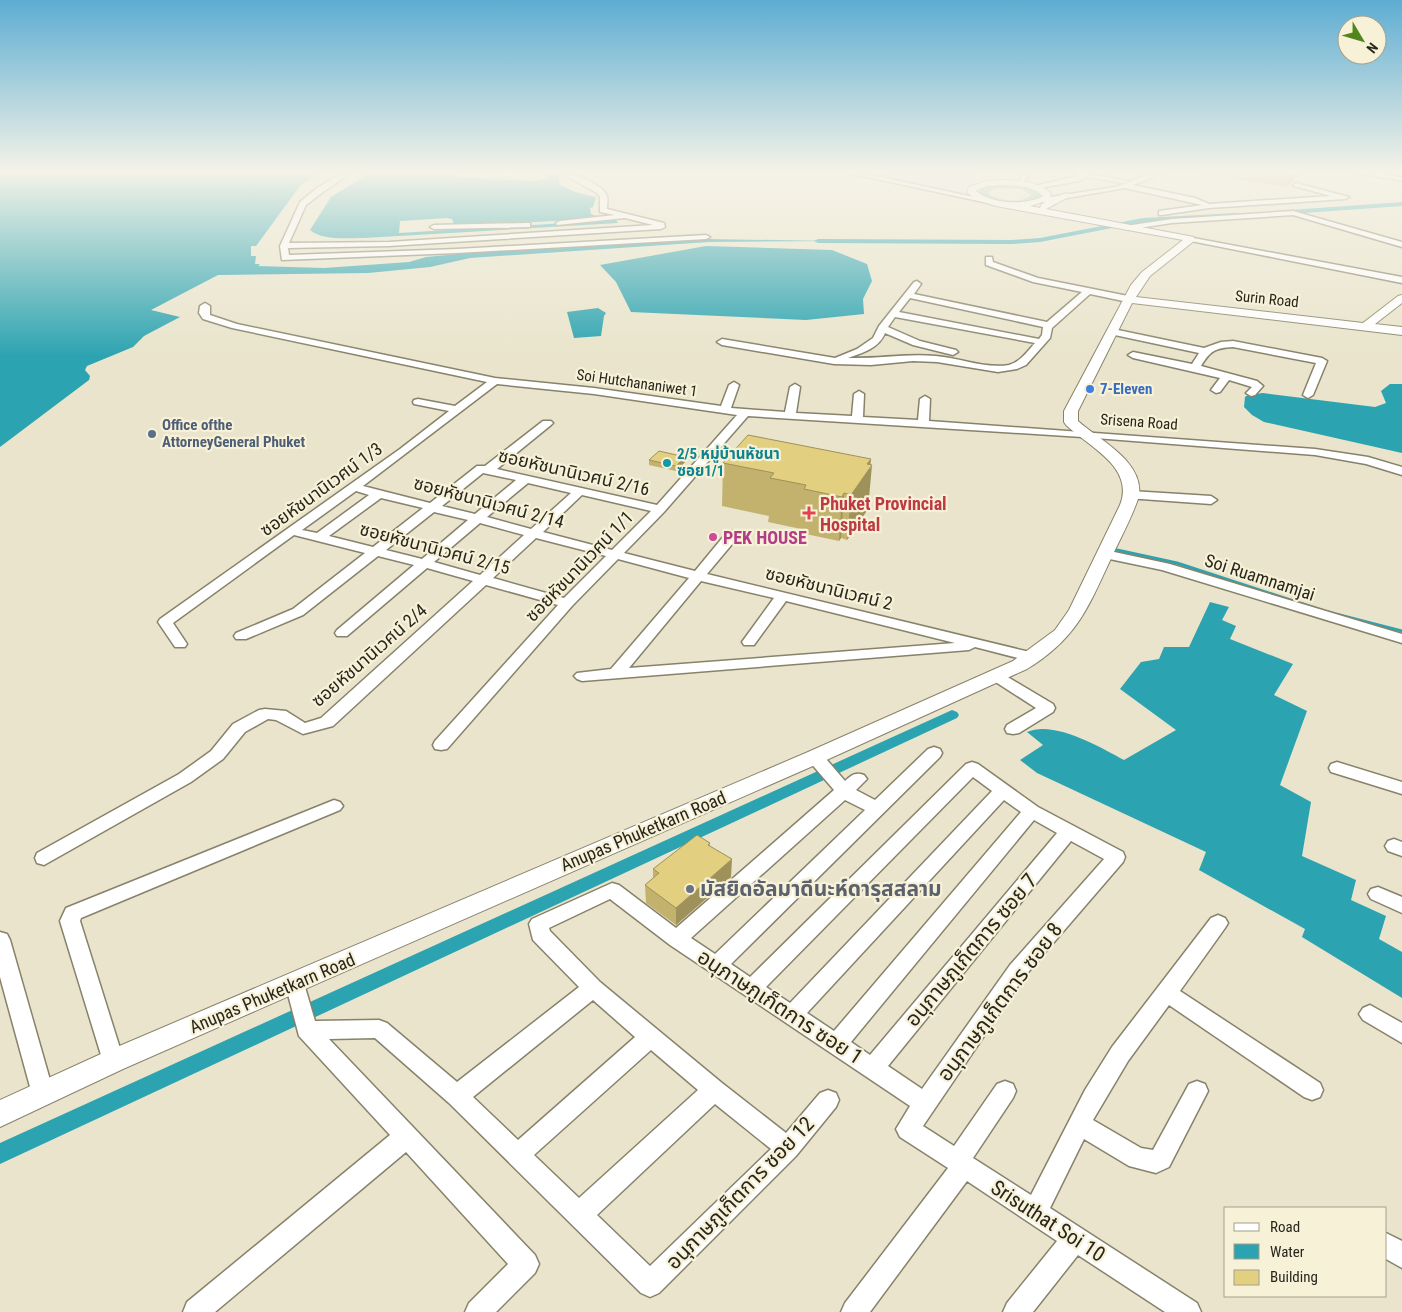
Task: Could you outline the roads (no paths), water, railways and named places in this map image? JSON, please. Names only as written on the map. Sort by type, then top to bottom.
[{"type":"street","points":[[289,234],[284,246],[284,258],[706,237]]},
{"type":"street","points":[[284,246],[389,244],[549,234]]},
{"type":"street","points":[[642,234],[645,240]]},
{"type":"street","points":[[1166,234],[1402,280]]},
{"type":"street","points":[[1365,234],[1402,245]]},
{"type":"street","points":[[536,235],[540,246]]},
{"type":"street","name":"Srisena Road","points":[[1190,239],[1146,274],[1135,287],[1071,411],[1071,422],[1082,434],[1315,452],[1368,461],[1402,471]]},
{"type":"street","points":[[989,259],[989,263],[1036,280],[1128,299]]},
{"type":"street","points":[[834,361],[869,346],[878,340],[882,328],[917,284]]},
{"type":"street","points":[[1135,287],[1149,298],[1174,304]]},
{"type":"street","points":[[722,342],[834,361],[871,362],[937,358],[998,369],[1013,367],[1022,363],[1042,342],[1047,336],[1047,327],[1087,292]]},
{"type":"street","points":[[908,295],[971,307],[1002,317],[1049,325]]},
{"type":"street","points":[[1366,326],[1402,298]]},
{"type":"street","name":"Surin Road","points":[[1128,299],[1402,331]]},
{"type":"street","points":[[1120,317],[1147,306],[1174,304]]},
{"type":"street","name":"Soi Hutchananiwet 1","points":[[205,306],[204,312],[206,317],[229,325],[495,380],[594,391],[745,413],[1082,434]]},
{"type":"street","points":[[893,314],[960,325],[1042,342]]},
{"type":"street","points":[[882,328],[915,344],[1013,367]]},
{"type":"street","points":[[1113,332],[1205,351],[1221,345],[1233,344],[1322,361],[1308,395]]},
{"type":"street","points":[[913,358],[909,352],[915,344]]},
{"type":"street","points":[[1196,368],[1205,351]]},
{"type":"street","points":[[1132,355],[1196,368],[1258,386],[1251,393]]},
{"type":"street","points":[[1216,390],[1228,376]]},
{"type":"street","name":"ซอยหัชนานิเวศน์ 1/3","points":[[180,644],[165,622],[458,410],[495,380]]},
{"type":"street","points":[[725,410],[734,385]]},
{"type":"street","points":[[790,416],[795,387]]},
{"type":"street","points":[[857,420],[859,394]]},
{"type":"street","points":[[923,424],[925,399]]},
{"type":"street","points":[[418,402],[458,410]]},
{"type":"street","name":"ซอยหัชนานิเวศน์ 1/1","points":[[441,746],[567,603],[660,509],[745,413]]},
{"type":"street","points":[[241,636],[298,612],[432,507],[547,423]]},
{"type":"street","points":[[1082,434],[1110,454],[1127,471],[1133,488],[1131,495],[1211,500]]},
{"type":"street","name":"ซอยหัชนานิเวศน์ 2/16","points":[[484,470],[660,509]]},
{"type":"street","points":[[342,633],[526,479]]},
{"type":"street","name":"ซอยหัชนานิเวศน์ 2/14","points":[[354,486],[616,554]]},
{"type":"street","name":"ซอยหัชนานิเวศน์ 2/4","points":[[44,858],[185,778],[217,756],[239,728],[265,714],[280,715],[303,729],[327,722],[580,491]]},
{"type":"street","points":[[319,538],[379,493]]},
{"type":"street","name":"Anupas Phuketkarn Road","points":[[0,1114],[113,1061],[815,757],[996,676],[1033,657],[1061,634],[1078,610],[1131,495]]},
{"type":"street","name":"ซอยหัชนานิเวศน์ 2/15","points":[[292,531],[426,564],[567,603]]},
{"type":"street","points":[[617,672],[733,534]]},
{"type":"street","name":"ซอยหัชนานิเวศน์ 2","points":[[616,554],[1033,657]]},
{"type":"street","name":"Soi Ruamnamjai","points":[[1105,554],[1173,569],[1402,640]]},
{"type":"street","points":[[749,642],[783,596]]},
{"type":"street","points":[[582,676],[983,645]]},
{"type":"street","points":[[996,676],[1047,708],[1013,728]]},
{"type":"street","points":[[717,965],[934,753]]},
{"type":"street","points":[[815,757],[851,785],[877,809]]},
{"type":"street","points":[[752,988],[972,768],[1032,811],[1069,831]]},
{"type":"street","points":[[1337,768],[1402,788]]},
{"type":"street","points":[[677,939],[851,785]]},
{"type":"street","points":[[792,1015],[1003,790]]},
{"type":"street","points":[[113,1061],[70,921],[73,913],[334,806]]},
{"type":"street","points":[[836,1044],[1032,811]]},
{"type":"street","name":"อนุภาษภูเก็ตการ ซอย 8","points":[[925,1103],[1017,971],[1116,856],[1069,831]]},
{"type":"street","name":"อนุภาษภูเก็ตการ ซอย 7","points":[[873,1068],[1069,831]]},
{"type":"street","name":"อนุภาษภูเก็ตการ ซอย 1","points":[[593,988],[540,934],[539,924],[612,890],[677,939],[925,1103]]},
{"type":"street","points":[[1378,894],[1402,906]]},
{"type":"street","points":[[1035,1212],[1093,1097],[1120,1054],[1218,923]]},
{"type":"street","points":[[0,940],[43,1094]]},
{"type":"street","points":[[295,983],[307,1030],[526,1264],[478,1312]]},
{"type":"street","points":[[457,1096],[593,988],[714,1090],[788,1148]]},
{"type":"street","points":[[1167,993],[1203,1015],[1312,1090]]},
{"type":"street","points":[[1370,1014],[1402,1034]]},
{"type":"street","points":[[307,1030],[379,1029],[457,1096],[579,1215],[714,1090]]},
{"type":"street","points":[[518,1155],[650,1037]]},
{"type":"street","points":[[854,1312],[961,1164],[1005,1091]]},
{"type":"street","points":[[1079,1124],[1137,1158],[1156,1162],[1161,1159],[1197,1092]]},
{"type":"street","name":"อนุภาษภูเก็ตการ ซอย 12","points":[[579,1215],[650,1284],[788,1148],[828,1100]]},
{"type":"street","name":"Srisuthat Soi 10","points":[[925,1103],[908,1129],[1035,1212],[1177,1309]]},
{"type":"street","points":[[196,1311],[406,1137]]},
{"type":"street","points":[[1016,1312],[1075,1239]]},
{"type":"street","points":[[1387,1246],[1402,1255]]},
{"type":"water","points":[[0,234],[265,234],[256,246],[251,246],[251,256],[256,256],[255,264],[260,264],[258,266],[324,268],[409,262],[426,257],[458,254],[706,239],[835,241],[709,242],[470,258],[430,267],[368,273],[218,275],[151,310],[180,317],[144,336],[133,347],[87,366],[85,370],[90,376],[89,380],[0,447]]},
{"type":"water","points":[[316,234],[428,234],[364,238]]},
{"type":"water","points":[[706,246],[832,250],[867,264],[872,281],[863,299],[864,314],[806,320],[631,312],[616,282],[600,265]]},
{"type":"water","points":[[598,308],[606,313],[601,336],[574,338],[567,312]]},
{"type":"water","points":[[1390,384],[1402,384],[1402,453],[1264,422],[1252,415],[1244,407],[1245,397],[1263,393],[1375,407],[1386,403],[1381,391]]},
{"type":"water","points":[[1210,602],[1229,607],[1222,620],[1236,626],[1230,639],[1293,664],[1274,695],[1307,711],[1280,785],[1311,802],[1302,856],[1356,880],[1351,900],[1386,916],[1379,939],[1402,952],[1402,998],[1302,937],[1305,929],[1199,870],[1206,852],[1037,773],[1020,760],[1043,745],[1027,732],[1038,729],[1050,729],[1077,737],[1103,748],[1124,760],[1176,730],[1120,689],[1141,662],[1159,659],[1164,647],[1189,647]]},
{"type":"waterway","points":[[818,241],[1012,242],[1040,240],[1070,234]]},
{"type":"waterway","points":[[1117,550],[1177,563],[1324,611],[1402,631]]},
{"type":"waterway","points":[[0,1154],[952,715]]},
{"type":"place","name":"7-Eleven","points":[[1090,389]]},
{"type":"place","name":"Office ofthe AttorneyGeneral Phuket","points":[[152,434]]},
{"type":"place","name":"2/5 หมู่บ้านหัชนา ซอย1/1","points":[[667,463]]},
{"type":"place","name":"Phuket Provincial Hospital","points":[[809,513]]},
{"type":"place","name":"PEK HOUSE","points":[[713,537]]},
{"type":"place","name":"มัสยิดอัลมาดีนะห์ดารุสสลาม","points":[[690,889]]}]
